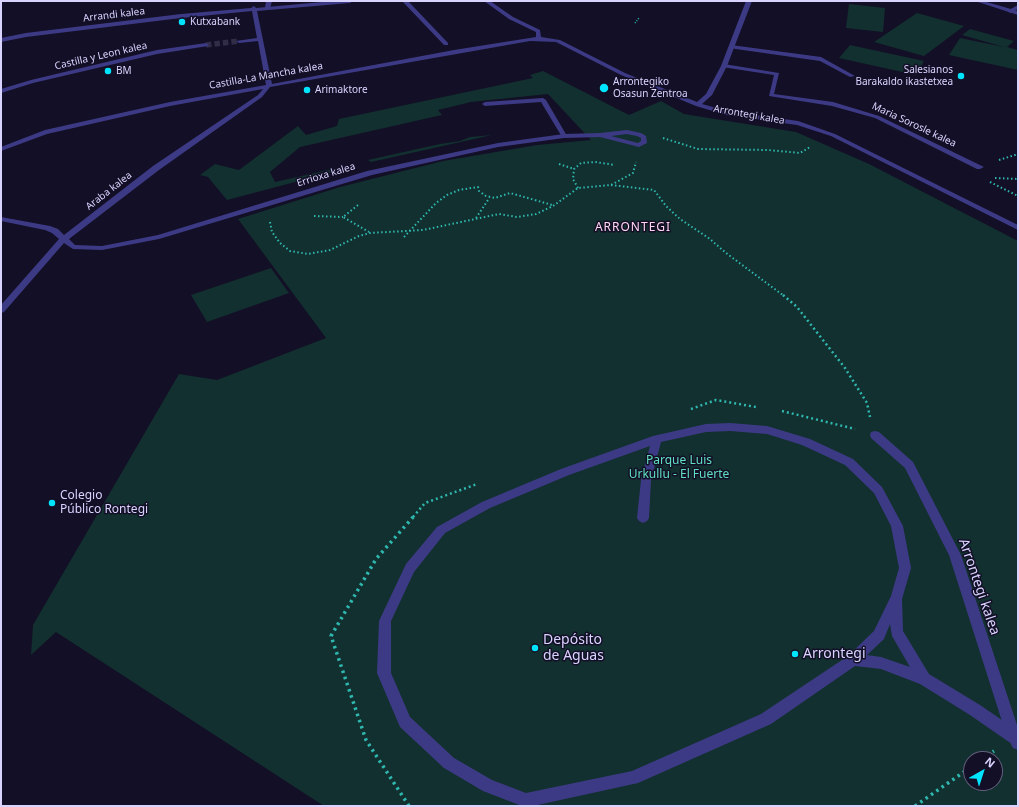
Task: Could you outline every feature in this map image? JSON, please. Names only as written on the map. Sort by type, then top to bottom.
[{"type":"street","points":[[268,8],[269,1]]},
{"type":"street","name":"Arrandi kalea","points":[[1,40],[102,25],[254,8],[350,1]]},
{"type":"street","points":[[405,1],[446,44]]},
{"type":"street","points":[[486,1],[510,18],[538,32],[538,38]]},
{"type":"street","points":[[698,105],[709,95],[724,66],[749,1]]},
{"type":"street","points":[[978,1],[1018,13]]},
{"type":"street","points":[[1010,10],[1018,7]]},
{"type":"street","points":[[254,8],[269,85]]},
{"type":"street","name":"Castilla-La Mancha kalea","points":[[1,149],[45,132],[170,104],[269,85],[538,38]]},
{"type":"street","name":"Arrontegi kalea","points":[[538,38],[558,41],[623,74],[698,105],[726,113],[798,123],[817,128],[1018,228]]},
{"type":"street","points":[[239,41],[260,39]]},
{"type":"street","name":"Castilla y Leon kalea","points":[[1,91],[31,82],[157,52],[206,45]]},
{"type":"street","points":[[731,47],[821,58],[852,76]]},
{"type":"street","name":"Maria Sorosle kalea","points":[[724,66],[777,74],[771,95],[833,104],[877,117],[980,167]]},
{"type":"street","name":"Araba kalea","points":[[1,310],[63,240],[156,168],[260,96],[269,85]]},
{"type":"street","points":[[234,92],[246,102],[245,106]]},
{"type":"street","points":[[485,104],[544,100],[564,136]]},
{"type":"street","name":"Errioxa kalea","points":[[1,219],[55,231],[63,240],[73,247],[102,248],[159,237],[378,171],[498,145],[564,136],[600,135],[627,132],[639,134],[644,137],[645,142],[638,145],[600,135]]},
{"type":"street","points":[[730,427],[767,430],[806,442],[849,462],[878,490],[897,526],[905,568],[896,599],[879,635],[853,660],[766,719],[633,778],[526,800],[488,786],[449,763],[405,722],[384,673],[385,621],[410,568],[441,530],[486,505],[565,472],[658,439],[706,428],[730,427]]},
{"type":"street","name":"Arrontegi kalea","points":[[875,435],[909,465],[955,555],[1016,740]]},
{"type":"street","points":[[643,518],[646,480],[658,439]]},
{"type":"street","points":[[896,599],[897,632],[924,678]]},
{"type":"street","points":[[853,660],[881,663],[924,678],[975,710],[1016,740]]},
{"type":"path","points":[[635,23],[639,18]]},
{"type":"path","points":[[644,137],[661,137],[698,150],[768,150],[800,153]]},
{"type":"path","points":[[578,188],[572,178],[574,169],[581,163],[594,162],[615,165]]},
{"type":"path","points":[[611,185],[633,172],[636,162]]},
{"type":"path","points":[[559,164],[574,169]]},
{"type":"path","points":[[1018,179],[999,177],[988,181],[1018,196]]},
{"type":"path","points":[[276,201],[269,218],[272,232],[280,243],[290,251],[308,254],[330,250],[359,236],[370,233],[423,230],[498,214],[517,217],[536,214],[553,206],[578,188],[611,185],[654,190],[666,206],[680,219],[710,239],[726,253],[797,306],[845,368],[867,404],[875,435],[779,411]]},
{"type":"path","points":[[404,237],[436,203],[447,195],[459,190],[478,187],[479,191],[486,196],[495,198],[510,193],[553,206]]},
{"type":"path","points":[[476,218],[488,200]]},
{"type":"path","points":[[343,217],[358,205]]},
{"type":"path","points":[[314,216],[343,217],[370,233]]},
{"type":"path","points":[[686,410],[716,400],[763,408]]},
{"type":"path","points":[[409,806],[366,740],[331,636],[376,559],[425,503],[485,482]]},
{"type":"path","points":[[915,806],[963,773]]},
{"type":"green space","points":[[849,4],[885,8],[883,32],[846,28]]},
{"type":"green space","points":[[917,13],[964,26],[924,56],[874,42]]},
{"type":"green space","points":[[970,29],[1014,41],[1007,47],[1018,50],[1018,70],[949,55],[960,38],[1004,47],[962,35]]},
{"type":"green space","points":[[850,45],[924,61],[916,75],[839,58]]},
{"type":"green space","name":"Parque Luis Urkullu - El Fuerte","points":[[543,71],[629,115],[661,101],[684,114],[796,132],[869,164],[1018,241],[1018,806],[324,806],[56,632],[31,655],[33,625],[179,374],[217,380],[326,338],[238,219],[340,187],[443,161],[537,145],[591,140],[548,94],[471,102],[438,110],[442,115],[300,147],[270,172],[275,182],[350,165],[352,167],[227,200],[208,177],[200,175],[215,164],[239,170],[298,126],[306,135],[337,126],[339,119],[533,78],[530,75]]},
{"type":"green space","points":[[492,135],[371,162],[368,160],[460,141],[470,137]]},
{"type":"green space","points":[[271,268],[289,293],[207,322],[191,295]]},
{"type":"tunnel","points":[[206,45],[239,41]]},
{"type":"place","name":"Kutxabank","points":[[182,22]]},
{"type":"place","name":"BM","points":[[108,71]]},
{"type":"place","name":"Salesianos Barakaldo ikastetxea","points":[[961,76]]},
{"type":"place","name":"Arrontegiko Osasun Zentroa","points":[[604,88]]},
{"type":"place","name":"Arimaktore","points":[[307,90]]},
{"type":"place","name":"Colegio Público Rontegi","points":[[52,503]]},
{"type":"place","name":"Depósito de Aguas","points":[[535,648]]},
{"type":"place","name":"Arrontegi","points":[[795,654]]},
{"type":"district","name":"ARRONTEGI","points":[[633,228]]}]
